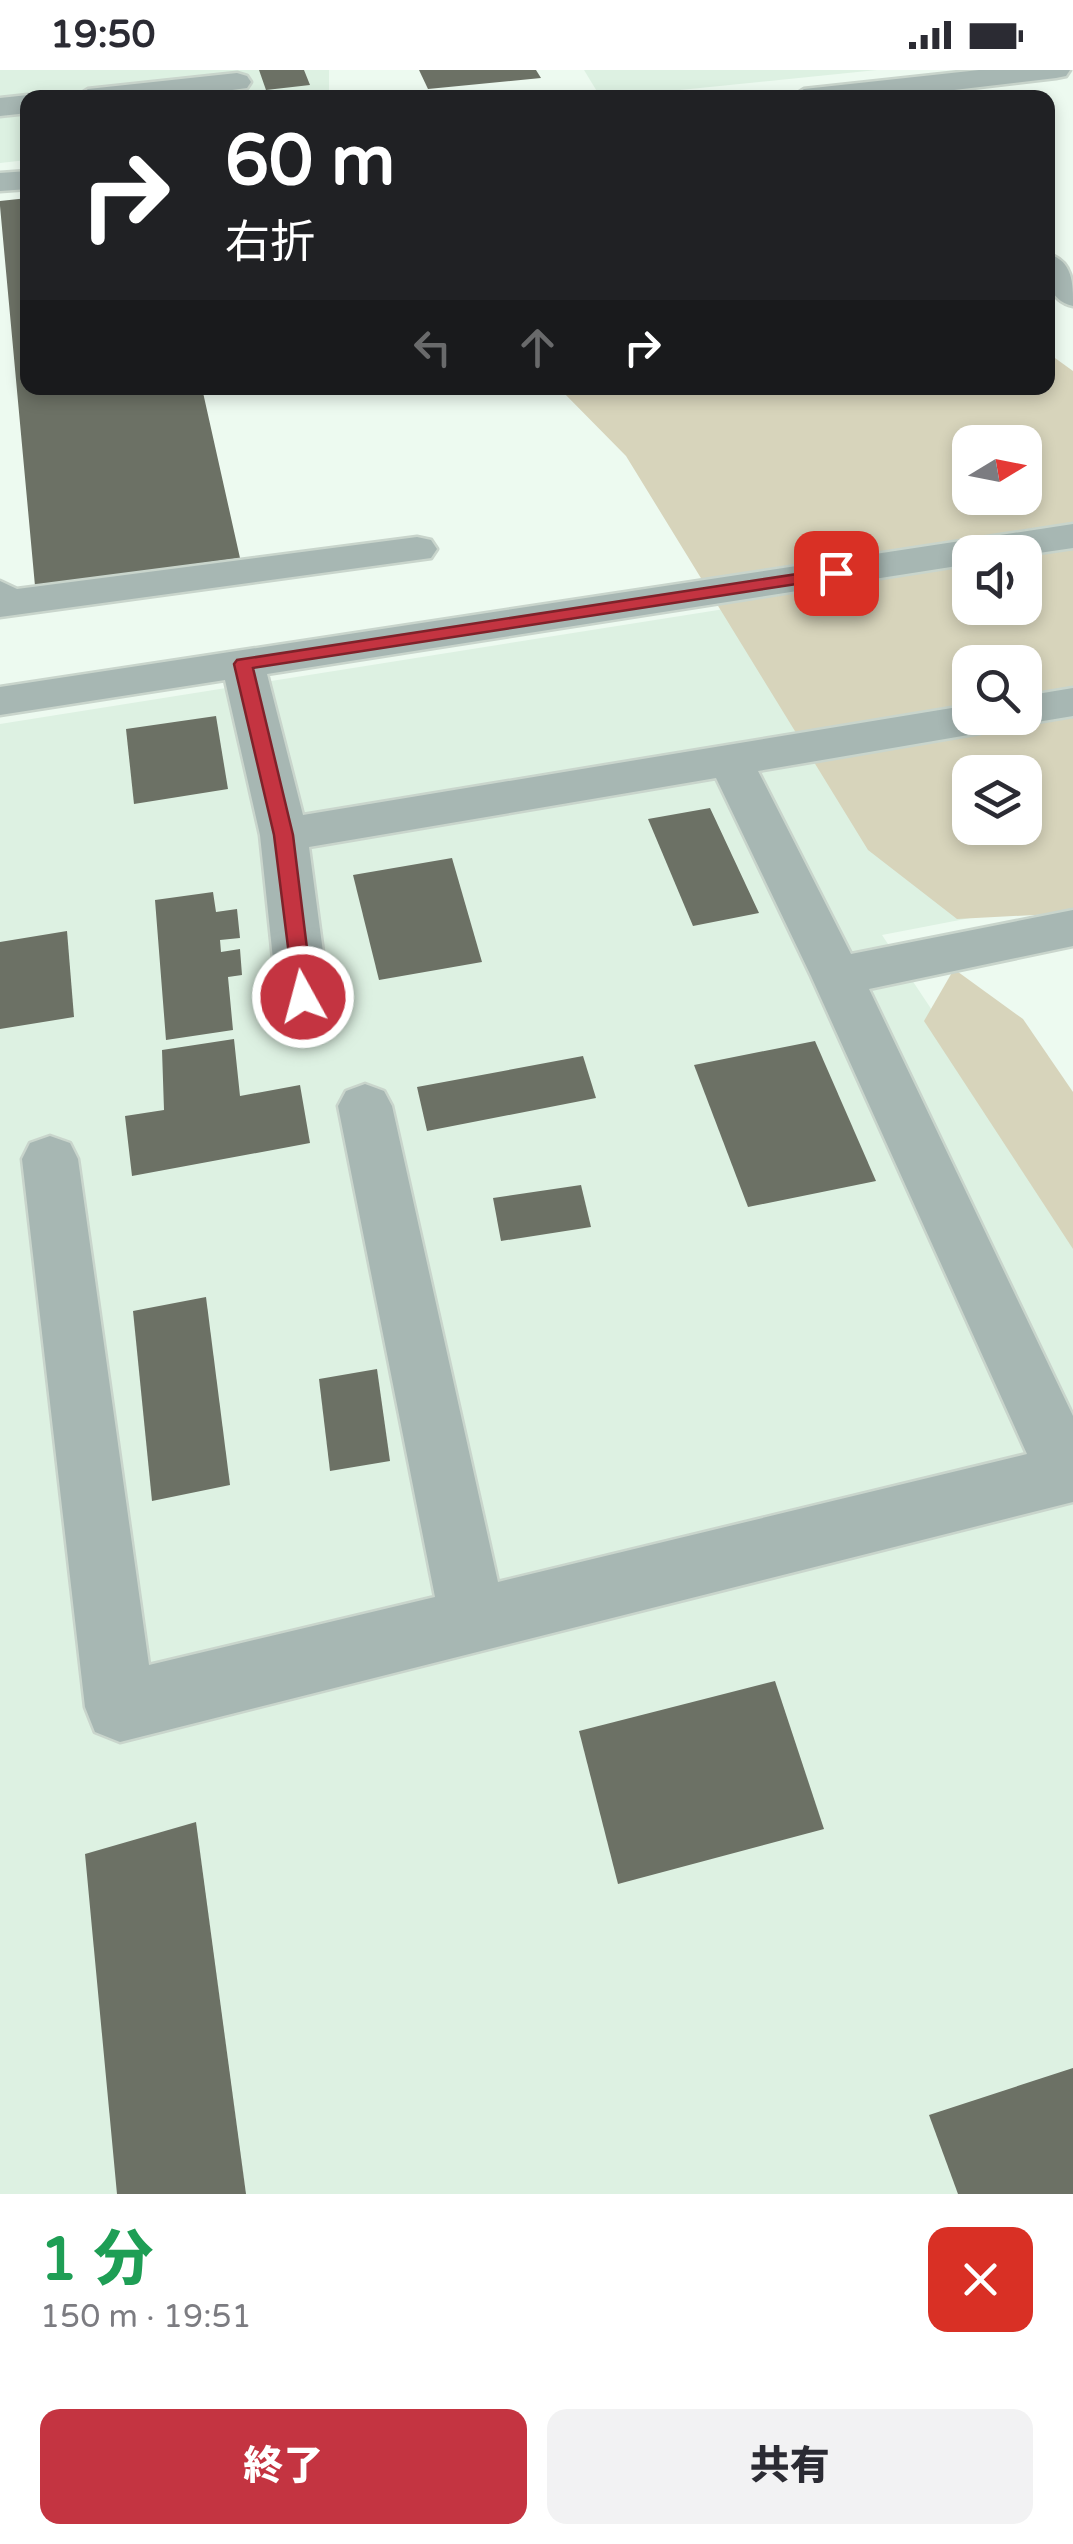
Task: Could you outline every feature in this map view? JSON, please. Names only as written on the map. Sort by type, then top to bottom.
[{"type":"street","points":[[883,90],[1056,70]]},
{"type":"street","points":[[162,90],[237,82]]},
{"type":"street","points":[[1055,273],[1073,296]]},
{"type":"street","points":[[0,701],[1073,536]]},
{"type":"street","points":[[0,594],[0,604],[417,549]]},
{"type":"street","points":[[243,664],[284,835],[303,997]]},
{"type":"street","points":[[1042,707],[1073,702]]},
{"type":"street","points":[[284,835],[952,723]]},
{"type":"street","points":[[50,1159],[120,1706],[1068,1474],[837,976],[730,760]]},
{"type":"street","points":[[837,976],[1073,928]]},
{"type":"street","points":[[365,1106],[473,1620]]},
{"type":"shaded area","points":[[0,70],[329,70],[329,90],[20,90],[20,161],[0,163]]},
{"type":"shaded area","points":[[584,70],[877,70],[680,90],[596,90]]},
{"type":"shaded area","points":[[1055,358],[1073,371],[1073,913],[957,919],[868,850],[626,456],[566,395],[1055,395]]},
{"type":"shaded area","points":[[952,573],[952,625],[1028,625],[1031,645],[952,645],[952,735],[1042,735],[1042,711],[1073,898],[882,935],[1073,1222],[1073,2194],[0,2194],[0,724]]},
{"type":"shaded area","points":[[954,969],[1023,1019],[1073,1092],[1073,1249],[924,1021]]},
{"type":"building","points":[[259,70],[304,70],[310,85],[266,90]]},
{"type":"building","points":[[419,70],[536,70],[541,78],[428,89]]},
{"type":"building","points":[[20,199],[20,395],[204,395],[240,558],[35,586],[0,201]]},
{"type":"building","points":[[216,716],[228,789],[134,804],[126,729]]},
{"type":"building","points":[[710,808],[759,913],[693,926],[648,819]]},
{"type":"building","points":[[452,858],[482,962],[379,980],[353,875]]},
{"type":"building","points":[[213,892],[216,912],[237,909],[240,938],[220,940],[221,952],[240,949],[242,975],[228,977],[233,1030],[166,1040],[155,900]]},
{"type":"building","points":[[67,931],[74,1017],[0,1029],[0,942]]},
{"type":"building","points":[[234,1039],[240,1096],[300,1085],[310,1143],[132,1176],[125,1116],[164,1110],[162,1050]]},
{"type":"building","points":[[815,1041],[876,1181],[748,1207],[694,1065]]},
{"type":"building","points":[[583,1056],[596,1098],[427,1131],[417,1087]]},
{"type":"building","points":[[581,1185],[591,1227],[501,1241],[493,1198]]},
{"type":"building","points":[[206,1297],[230,1485],[152,1501],[133,1311]]},
{"type":"building","points":[[377,1369],[390,1461],[330,1471],[319,1379]]},
{"type":"building","points":[[775,1681],[824,1829],[618,1884],[579,1731]]},
{"type":"building","points":[[196,1822],[246,2194],[117,2194],[85,1854]]},
{"type":"building","points":[[1073,2068],[1073,2194],[958,2194],[929,2115]]},
{"type":"route","points":[[303,997],[284,835],[243,664],[836,573]]}]
